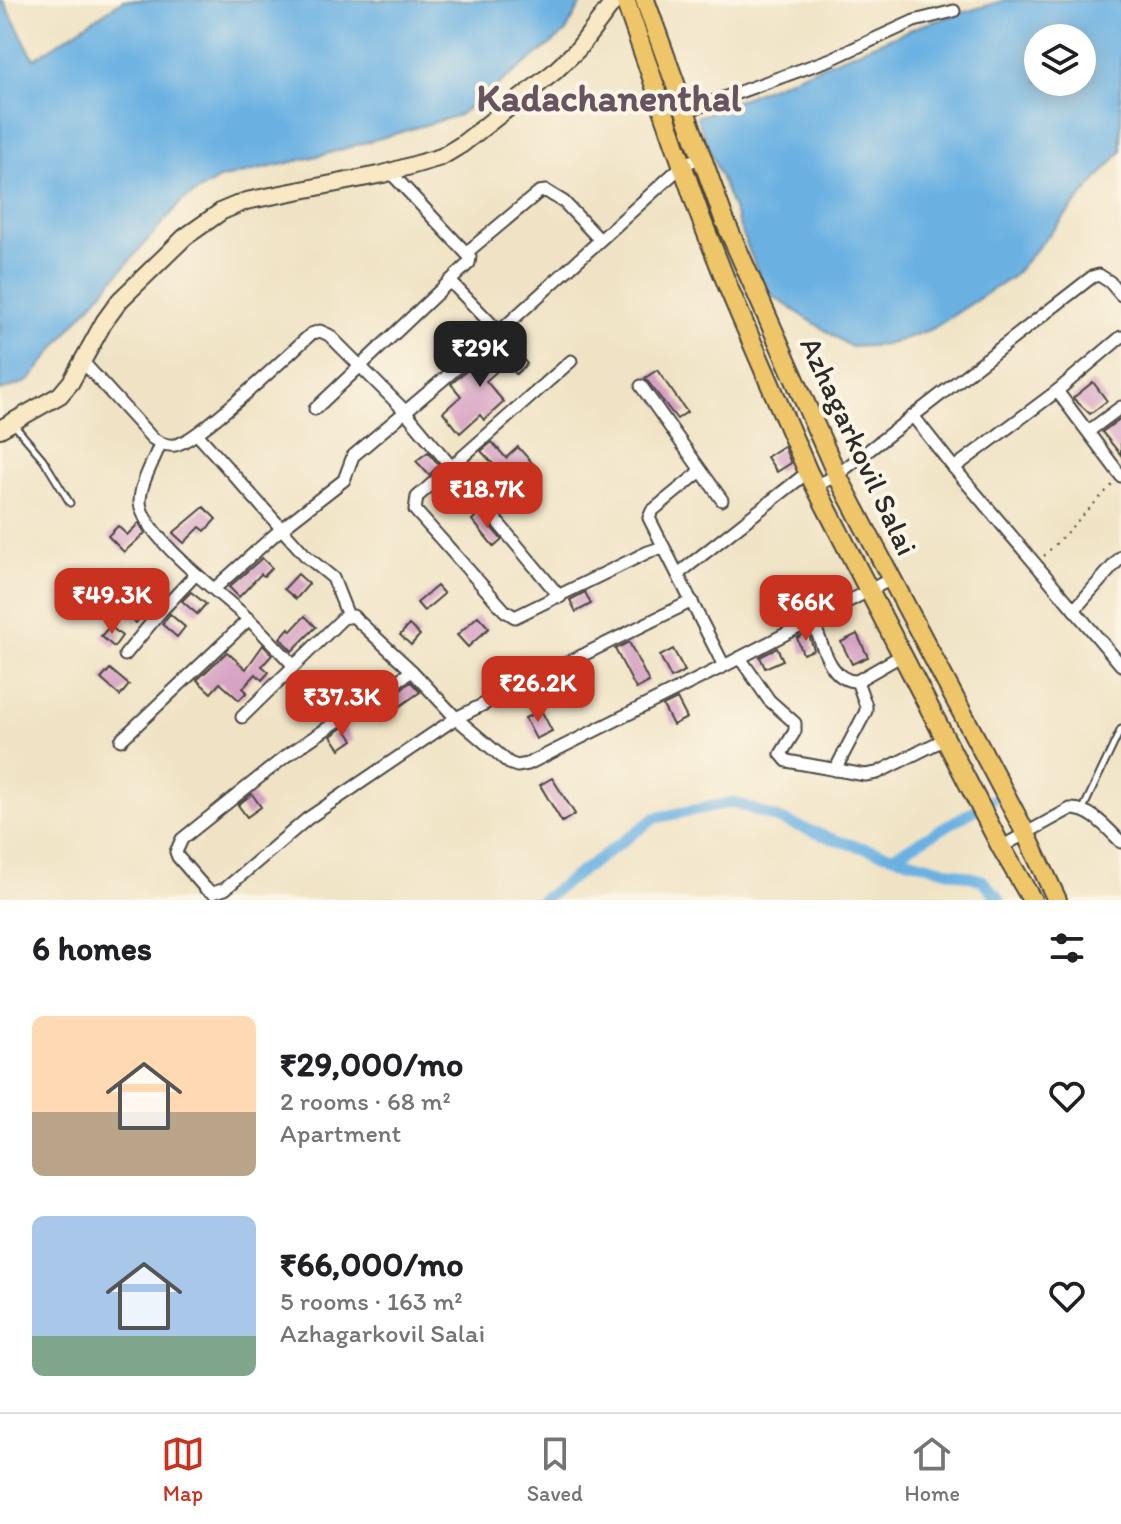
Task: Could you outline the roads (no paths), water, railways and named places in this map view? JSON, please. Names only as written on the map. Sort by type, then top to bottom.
[{"type":"main road","points":[[6,426],[60,395],[71,382],[104,322],[135,284],[185,237],[222,211],[246,201],[391,173],[441,157],[554,72],[595,29],[615,0]]},
{"type":"main road","name":"Azhagarkovil Salai","points":[[625,0],[700,216],[812,479],[1001,847],[1032,900]]},
{"type":"main road","name":"Azhagarkovil Salai","points":[[645,0],[724,219],[837,475],[1026,834],[1057,900]]},
{"type":"street","points":[[687,111],[831,59],[914,21],[954,11]]},
{"type":"street","points":[[214,589],[281,529],[344,480],[353,456],[404,410],[499,332],[684,164],[702,157]]},
{"type":"street","points":[[315,409],[469,263],[470,257],[391,173]]},
{"type":"street","points":[[466,253],[539,192],[546,191],[564,202],[599,239]]},
{"type":"street","points":[[678,574],[812,479],[837,475],[1092,277],[1099,275],[1105,278],[1121,295]]},
{"type":"street","points":[[450,281],[499,332]]},
{"type":"street","points":[[83,362],[152,438],[160,444],[174,445],[197,434],[311,334],[320,331],[329,335],[404,410],[560,597]]},
{"type":"street","points":[[954,468],[1057,391],[1121,337]]},
{"type":"street","points":[[571,361],[451,464],[417,497],[415,510],[509,615],[519,617],[663,547]]},
{"type":"street","points":[[641,386],[722,500]]},
{"type":"street","points":[[1057,391],[1121,476]]},
{"type":"street","points":[[1089,431],[1121,407]]},
{"type":"street","points":[[913,416],[1034,565],[1121,665]]},
{"type":"street","points":[[197,434],[306,556],[333,578],[348,616],[358,620],[456,718],[509,763],[517,766],[528,764],[891,579]]},
{"type":"street","points":[[160,444],[140,502],[145,517],[196,574],[249,619],[293,665]]},
{"type":"street","points":[[701,471],[650,514],[649,521],[724,666]]},
{"type":"street","points":[[1074,610],[1121,557]]},
{"type":"street","points":[[125,655],[196,574]]},
{"type":"street","points":[[412,671],[274,764],[182,839],[176,852],[178,857],[205,888],[213,893],[225,889],[307,819],[456,718],[692,601]]},
{"type":"street","points":[[242,717],[293,665],[348,616]]},
{"type":"street","points":[[121,740],[249,619]]},
{"type":"street","points":[[813,621],[834,671],[849,681],[857,681],[904,654]]},
{"type":"street","points":[[740,658],[769,700],[795,723],[795,731],[784,747],[782,757],[787,761],[865,775],[877,773],[947,738]]},
{"type":"street","points":[[835,770],[866,711],[857,681]]},
{"type":"street","points":[[1001,847],[1070,809],[1087,811],[1121,842]]},
{"type":"lane","points":[[6,426],[43,459],[70,503]]},
{"type":"lane","points":[[1082,810],[1121,729]]},
{"type":"water","points":[[0,0],[3,0],[34,59],[123,0],[583,0],[565,33],[459,115],[326,154],[219,179],[182,201],[75,323],[29,381],[0,391]]},
{"type":"water","points":[[1005,0],[1121,0],[1121,152],[1012,277],[932,329],[886,345],[851,347],[765,291],[697,117],[919,26]]},
{"type":"waterway","points":[[894,856],[1008,791]]},
{"type":"waterway","points":[[542,900],[655,818],[733,802],[838,841],[982,880],[1000,900]]},
{"type":"district","name":"Kadachanenthal","points":[[609,98]]}]
